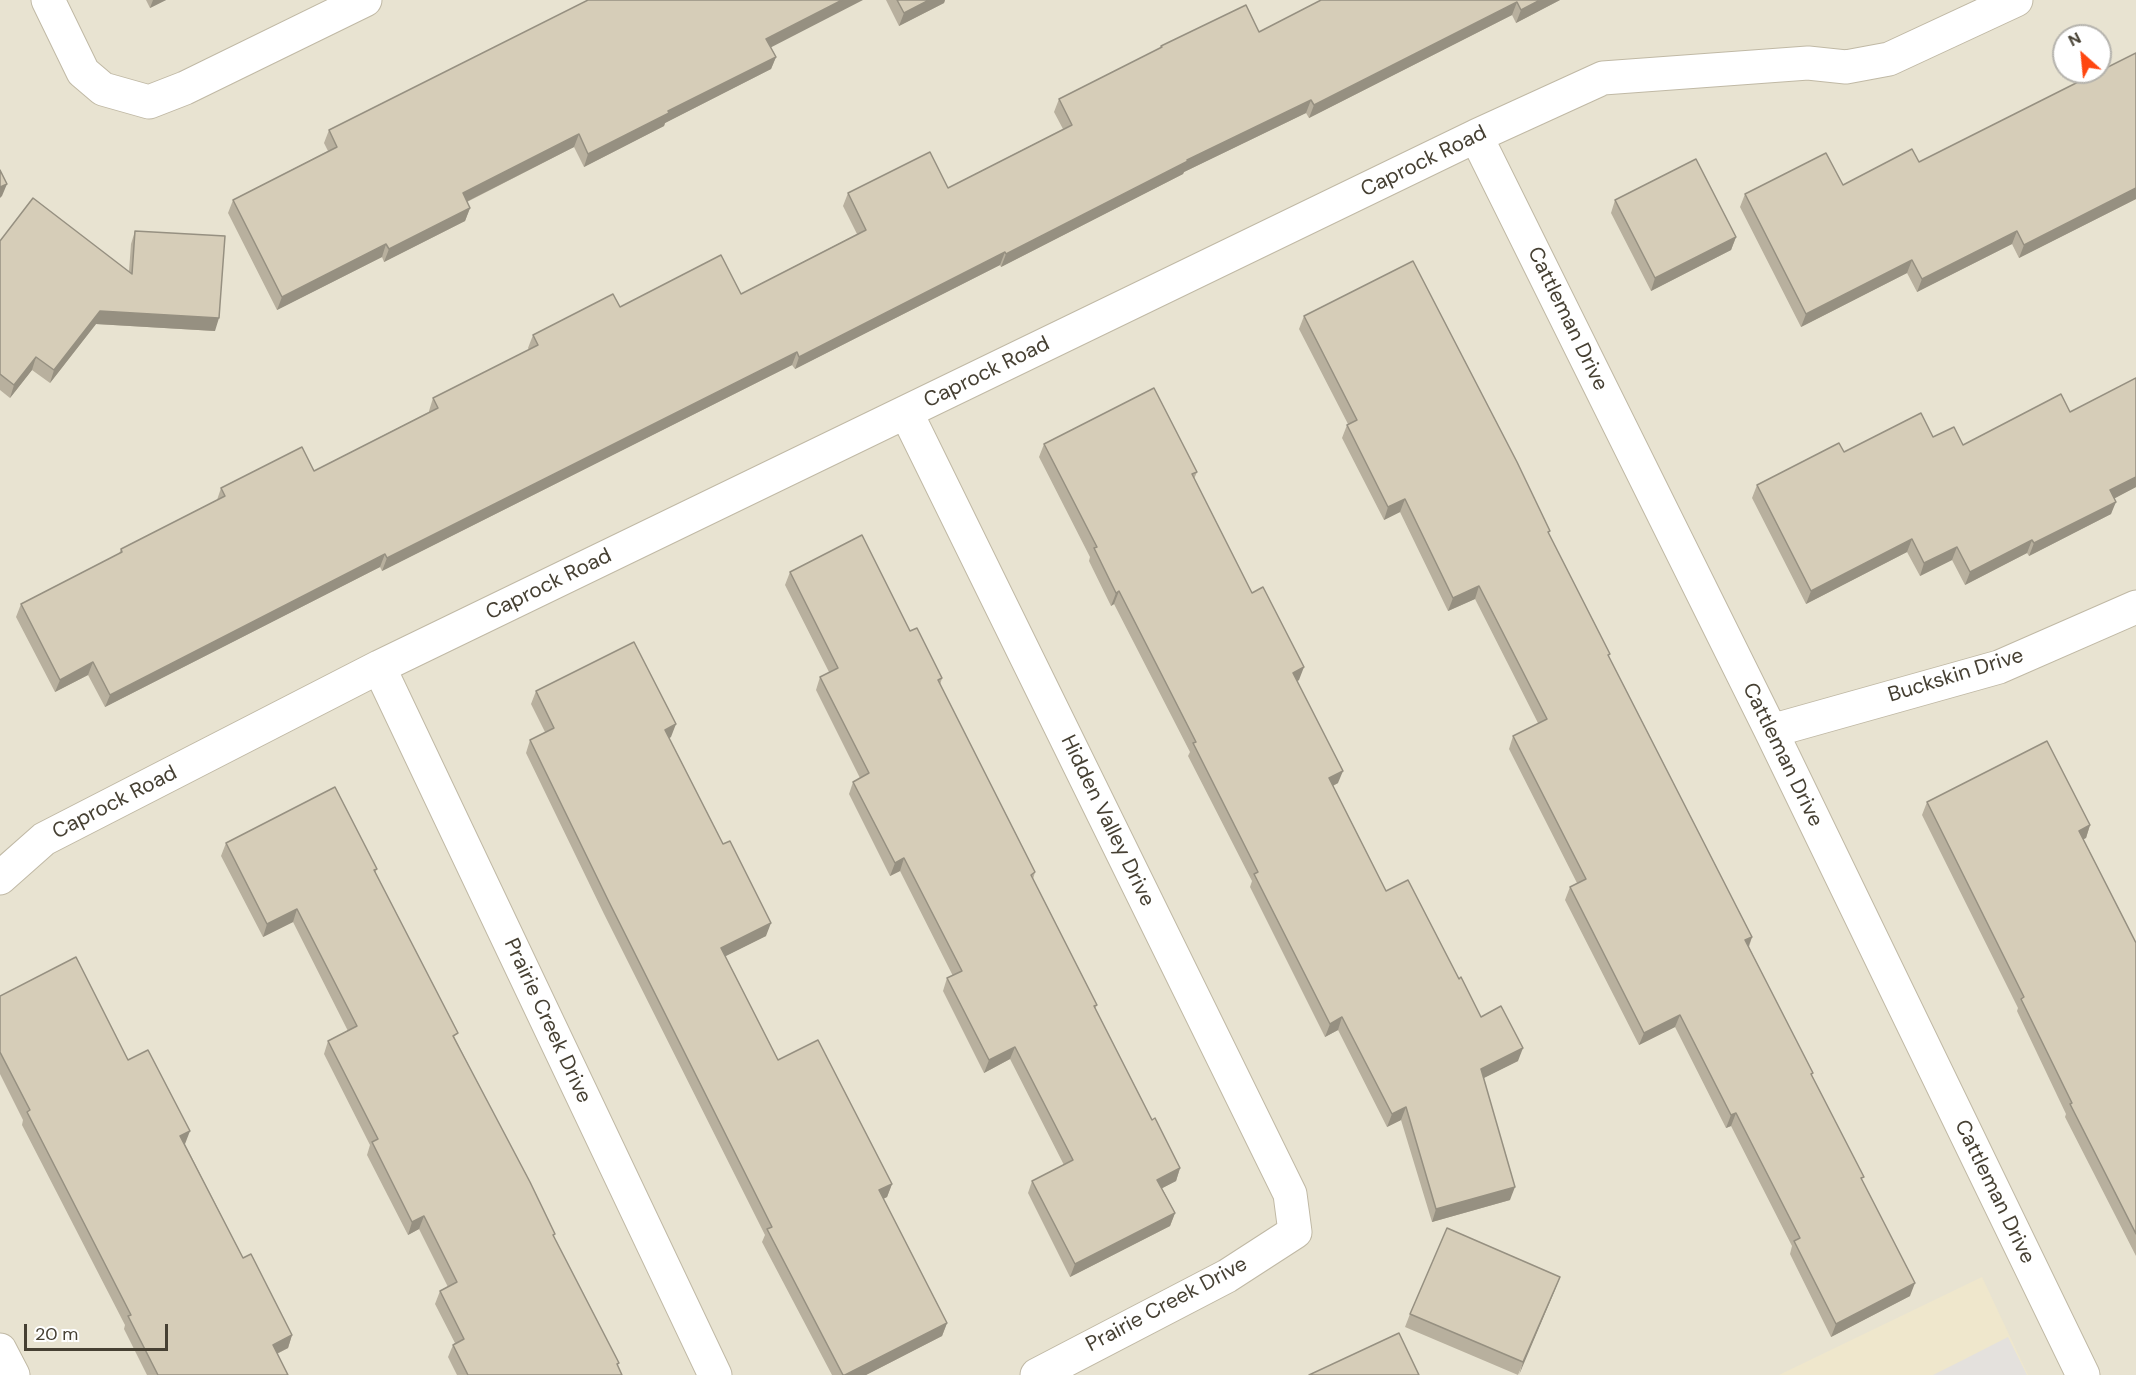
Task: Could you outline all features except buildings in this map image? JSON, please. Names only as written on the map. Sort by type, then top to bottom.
[{"type":"street","points":[[48,0],[83,72],[103,89],[149,102],[185,88],[365,0]]},
{"type":"street","name":"Caprock Road","points":[[0,878],[44,839],[379,667],[1476,136],[1603,78],[1808,63],[1845,67],[1889,59],[2016,0]]},
{"type":"street","name":"Cattleman Drive","points":[[1476,136],[1771,731],[2083,1375]]},
{"type":"street","name":"Hidden Valley Drive","points":[[906,412],[1290,1194],[1295,1232]]},
{"type":"street","name":"Buckskin Drive","points":[[1771,731],[1999,667],[2136,607]]},
{"type":"street","name":"Prairie Creek Drive","points":[[379,667],[715,1375]]},
{"type":"street","name":"Prairie Creek Drive","points":[[1037,1375],[1227,1276],[1295,1232]]},
{"type":"street","points":[[0,1350],[13,1375]]},
{"type":"shaded area","points":[[0,0],[2136,0],[2136,1375],[0,1375]]},
{"type":"shaded area","points":[[1982,1277],[2028,1375],[1779,1375]]},
{"type":"shaded area","points":[[2008,1337],[2027,1375],[1933,1375],[1959,1362]]}]
